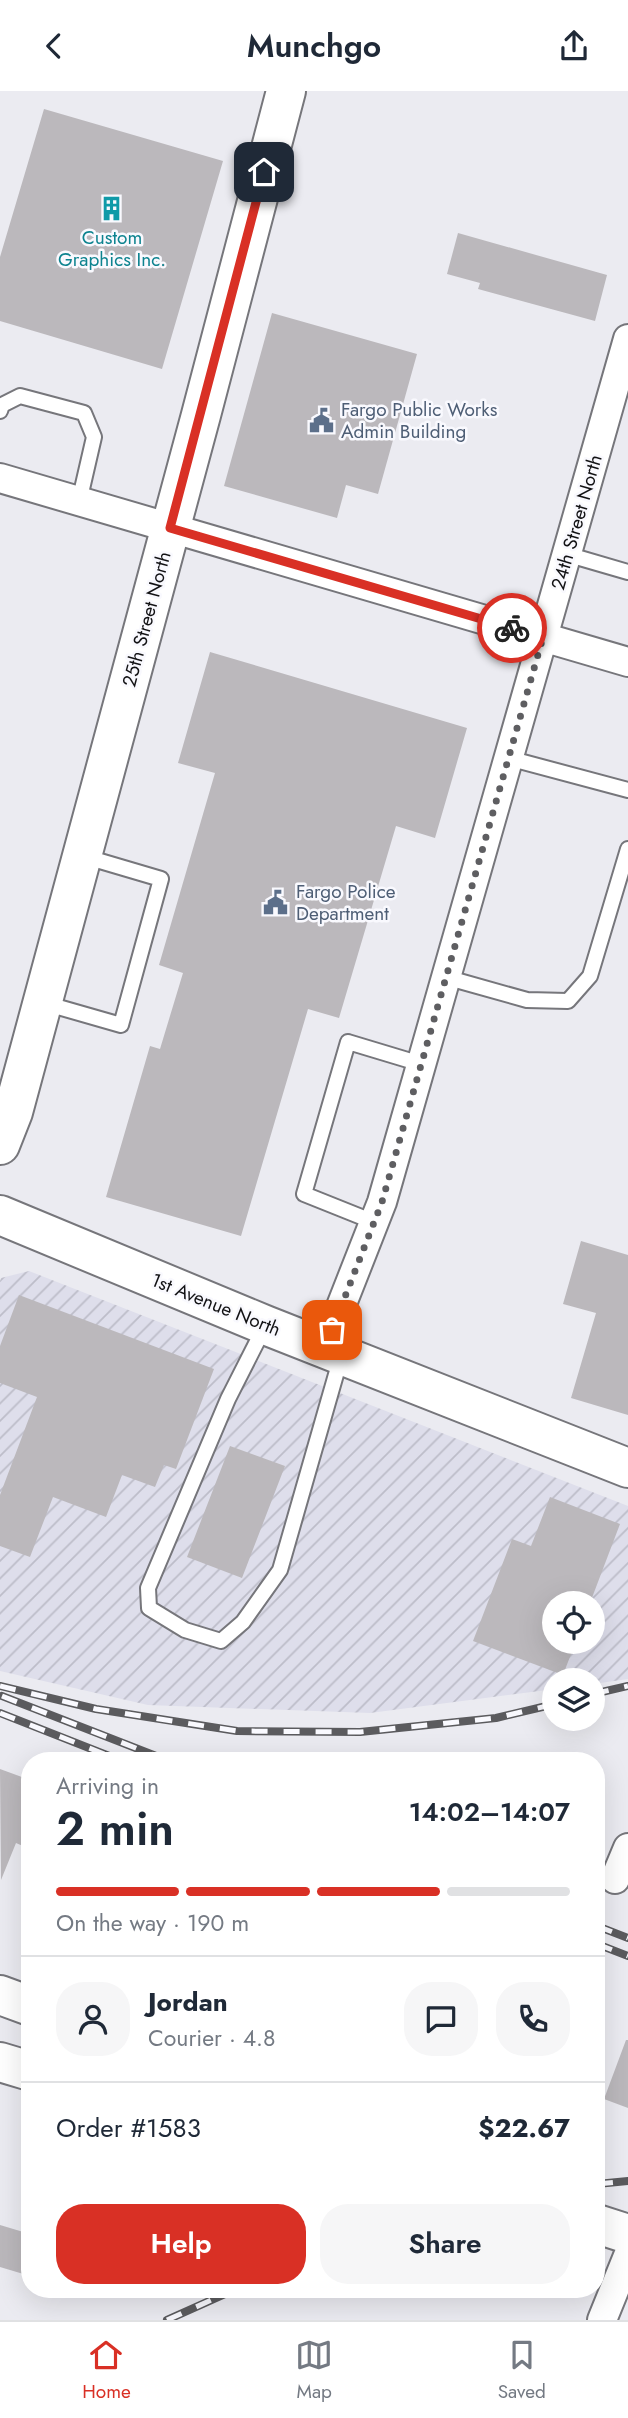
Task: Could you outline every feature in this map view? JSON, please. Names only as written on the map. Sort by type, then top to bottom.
[{"type":"main road","name":"25th Street North","points":[[0,1145],[13,1112],[43,1002],[286,91]]},
{"type":"main road","name":"1st Avenue North","points":[[0,1215],[265,1325],[628,1468]]},
{"type":"main road","points":[[0,1995],[21,2003]]},
{"type":"main road","points":[[0,2062],[21,2068]]},
{"type":"main road","points":[[605,2227],[628,2234]]},
{"type":"street","name":"24th Street North","points":[[333,1351],[382,1202],[628,339]]},
{"type":"street","points":[[0,478],[628,662]]},
{"type":"street","points":[[615,1879],[628,1848]]},
{"type":"street","points":[[602,2320],[628,2256]]},
{"type":"lane","points":[[0,411],[2,405],[20,396],[84,413],[94,437],[79,502]]},
{"type":"lane","points":[[566,554],[628,572]]},
{"type":"lane","points":[[508,758],[628,790]]},
{"type":"lane","points":[[445,977],[527,1000],[568,1001],[590,976],[628,849]]},
{"type":"lane","points":[[43,1002],[121,1025],[161,879],[82,855]]},
{"type":"lane","points":[[374,1222],[304,1194],[348,1042],[421,1064]]},
{"type":"lane","points":[[265,1325],[228,1399],[148,1588],[149,1608],[185,1630],[221,1641],[243,1622],[280,1570],[333,1351]]},
{"type":"shaded area","points":[[29,1271],[628,1506],[628,1679],[605,1682],[605,1668],[542,1668],[542,1691],[370,1713],[148,1705],[0,1671],[1,1278]]},
{"type":"building","name":"Custom Graphics Inc.","points":[[44,109],[223,161],[162,369],[0,321],[0,257]]},
{"type":"building","points":[[458,233],[607,275],[595,321],[478,289],[480,283],[447,274]]},
{"type":"building","name":"Fargo Public Works Admin Building","points":[[272,313],[417,354],[378,494],[346,485],[337,518],[224,486]]},
{"type":"building","name":"Fargo Police Department","points":[[210,652],[467,728],[435,838],[396,826],[339,1018],[308,1009],[241,1236],[106,1197],[150,1046],[160,1049],[183,973],[159,965],[215,773],[178,763]]},
{"type":"building","points":[[581,1241],[628,1255],[628,1415],[571,1398],[596,1313],[563,1304]]},
{"type":"building","points":[[19,1295],[214,1369],[176,1469],[164,1465],[155,1487],[122,1475],[106,1517],[53,1497],[30,1557],[0,1546],[0,1495],[37,1397],[0,1383],[0,1346]]},
{"type":"building","points":[[230,1446],[285,1466],[242,1578],[187,1557]]},
{"type":"building","points":[[550,1497],[620,1524],[595,1591],[542,1591],[542,1654],[571,1654],[566,1668],[544,1668],[473,1641],[512,1539],[531,1546]]},
{"type":"building","points":[[0,1769],[21,1777],[21,1845],[16,1843],[1,1880]]},
{"type":"building","points":[[628,2040],[628,2108],[605,2099]]},
{"type":"building","points":[[0,2225],[21,2231],[21,2273],[0,2267]]},
{"type":"railway","points":[[0,1686],[96,1709],[237,1731],[360,1732],[496,1718],[542,1707]]},
{"type":"railway","points":[[605,1691],[628,1686]]},
{"type":"railway","points":[[2,1696],[146,1752]]},
{"type":"railway","points":[[0,1713],[99,1752]]},
{"type":"railway","points":[[605,1929],[628,1938]]},
{"type":"railway","points":[[605,1947],[628,1956]]},
{"type":"railway","points":[[605,2183],[628,2181]]},
{"type":"railway","points":[[167,2320],[216,2298]]},
{"type":"way so far","points":[[332,1330],[382,1202],[543,637],[512,628]]},
{"type":"place","name":"Custom Graphics Inc.","points":[[112,209]]},
{"type":"place","name":"Fargo Public Works Admin Building","points":[[321,420]]},
{"type":"place","name":"Fargo Police Department","points":[[276,902]]},
{"type":"route","points":[[264,172],[170,528],[512,628]]}]
